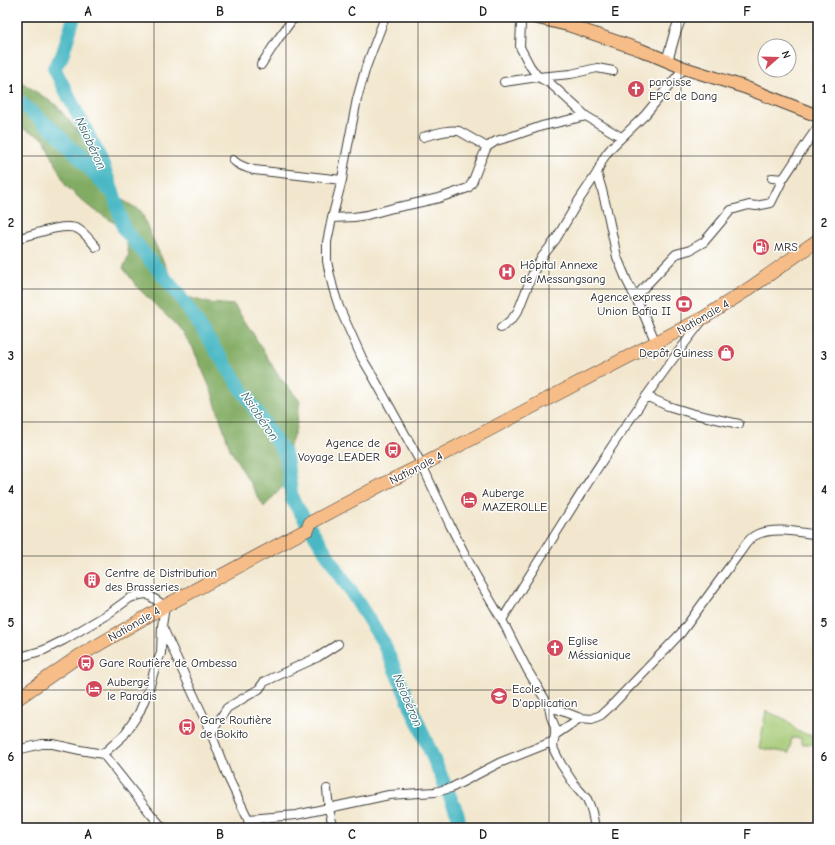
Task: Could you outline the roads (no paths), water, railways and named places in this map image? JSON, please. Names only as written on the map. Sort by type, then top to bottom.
[{"type":"highway","name":"Nationale 4","points":[[17,699],[79,656],[164,606],[381,485],[705,317],[750,288],[818,240]]},
{"type":"main road","points":[[534,17],[568,25],[641,50],[684,68],[744,87],[818,116]]},
{"type":"street","points":[[261,65],[292,20],[299,17]]},
{"type":"street","points":[[385,17],[366,67],[357,99],[342,180],[327,242],[327,261],[333,288],[339,306],[362,358],[422,465],[456,538],[475,574],[502,620],[528,671],[549,706],[555,727],[554,750],[561,764],[590,806],[595,828]]},
{"type":"street","points":[[522,17],[520,47],[530,66],[538,77],[550,84],[586,116],[621,137]]},
{"type":"street","points":[[667,61],[681,17]]},
{"type":"street","points":[[504,82],[571,74],[597,68],[613,71]]},
{"type":"street","points":[[502,328],[518,311],[533,273],[542,257],[556,239],[597,173],[607,153],[621,137],[645,115],[684,68]]},
{"type":"street","points":[[332,218],[367,215],[439,198],[468,188],[472,183],[487,147],[496,141],[542,126],[586,116]]},
{"type":"street","points":[[635,297],[676,254],[690,250],[704,242],[730,210],[749,205],[756,206],[771,204],[783,179],[818,127]]},
{"type":"street","points":[[423,137],[454,130],[459,131],[487,147]]},
{"type":"street","points":[[233,160],[241,166],[254,170],[342,180]]},
{"type":"street","points":[[597,173],[608,210],[617,257],[656,343]]},
{"type":"street","points":[[772,178],[783,179]]},
{"type":"street","points":[[17,239],[64,227],[73,227],[80,230],[96,247]]},
{"type":"street","points":[[502,620],[592,477],[646,396],[674,356],[705,317]]},
{"type":"street","points":[[646,396],[668,406],[694,414],[739,424]]},
{"type":"street","points":[[549,706],[580,718],[592,719],[601,715],[686,628],[746,544],[753,537],[764,531],[799,532],[818,536]]},
{"type":"street","points":[[17,657],[44,650],[64,640],[108,614],[130,598],[147,594],[164,606],[161,653],[149,689],[138,713],[124,735],[103,754]]},
{"type":"street","points":[[162,626],[248,824],[389,795],[419,794],[451,788],[499,763],[554,738],[580,718]]},
{"type":"street","points":[[210,734],[227,708],[259,689],[264,682],[318,657],[338,644]]},
{"type":"street","points":[[17,750],[42,744],[53,744],[103,754],[163,828]]},
{"type":"street","points":[[327,789],[328,808],[334,828]]},
{"type":"waterway","name":"Nsiobéron","points":[[74,17],[62,56],[54,68],[100,158],[114,195],[124,229],[179,295],[286,456],[292,499],[383,642],[458,815],[460,828]]},
{"type":"waterway","points":[[17,100],[58,134],[108,189]]},
{"type":"place","name":"paroisse EPC de Dang","points":[[636,89]]},
{"type":"place","name":"MRS","points":[[761,247]]},
{"type":"place","name":"Hôpital Annexe de Messangsang","points":[[507,272]]},
{"type":"place","name":"Agence express Union Bafia II","points":[[684,304]]},
{"type":"place","name":"Depôt Guiness","points":[[726,353]]},
{"type":"place","name":"Agence de Voyage LEADER","points":[[393,450]]},
{"type":"place","name":"Auberge MAZEROLLE","points":[[469,500]]},
{"type":"place","name":"Centre de Distribution des Brasseries","points":[[92,580]]},
{"type":"place","name":"Eglise Méssianique","points":[[555,648]]},
{"type":"place","name":"Gare Routière de Ombessa","points":[[86,663]]},
{"type":"place","name":"Auberge le Paradis","points":[[94,689]]},
{"type":"place","name":"Ecole D'application","points":[[499,696]]},
{"type":"place","name":"Gare Routière de Bokito","points":[[187,727]]}]
